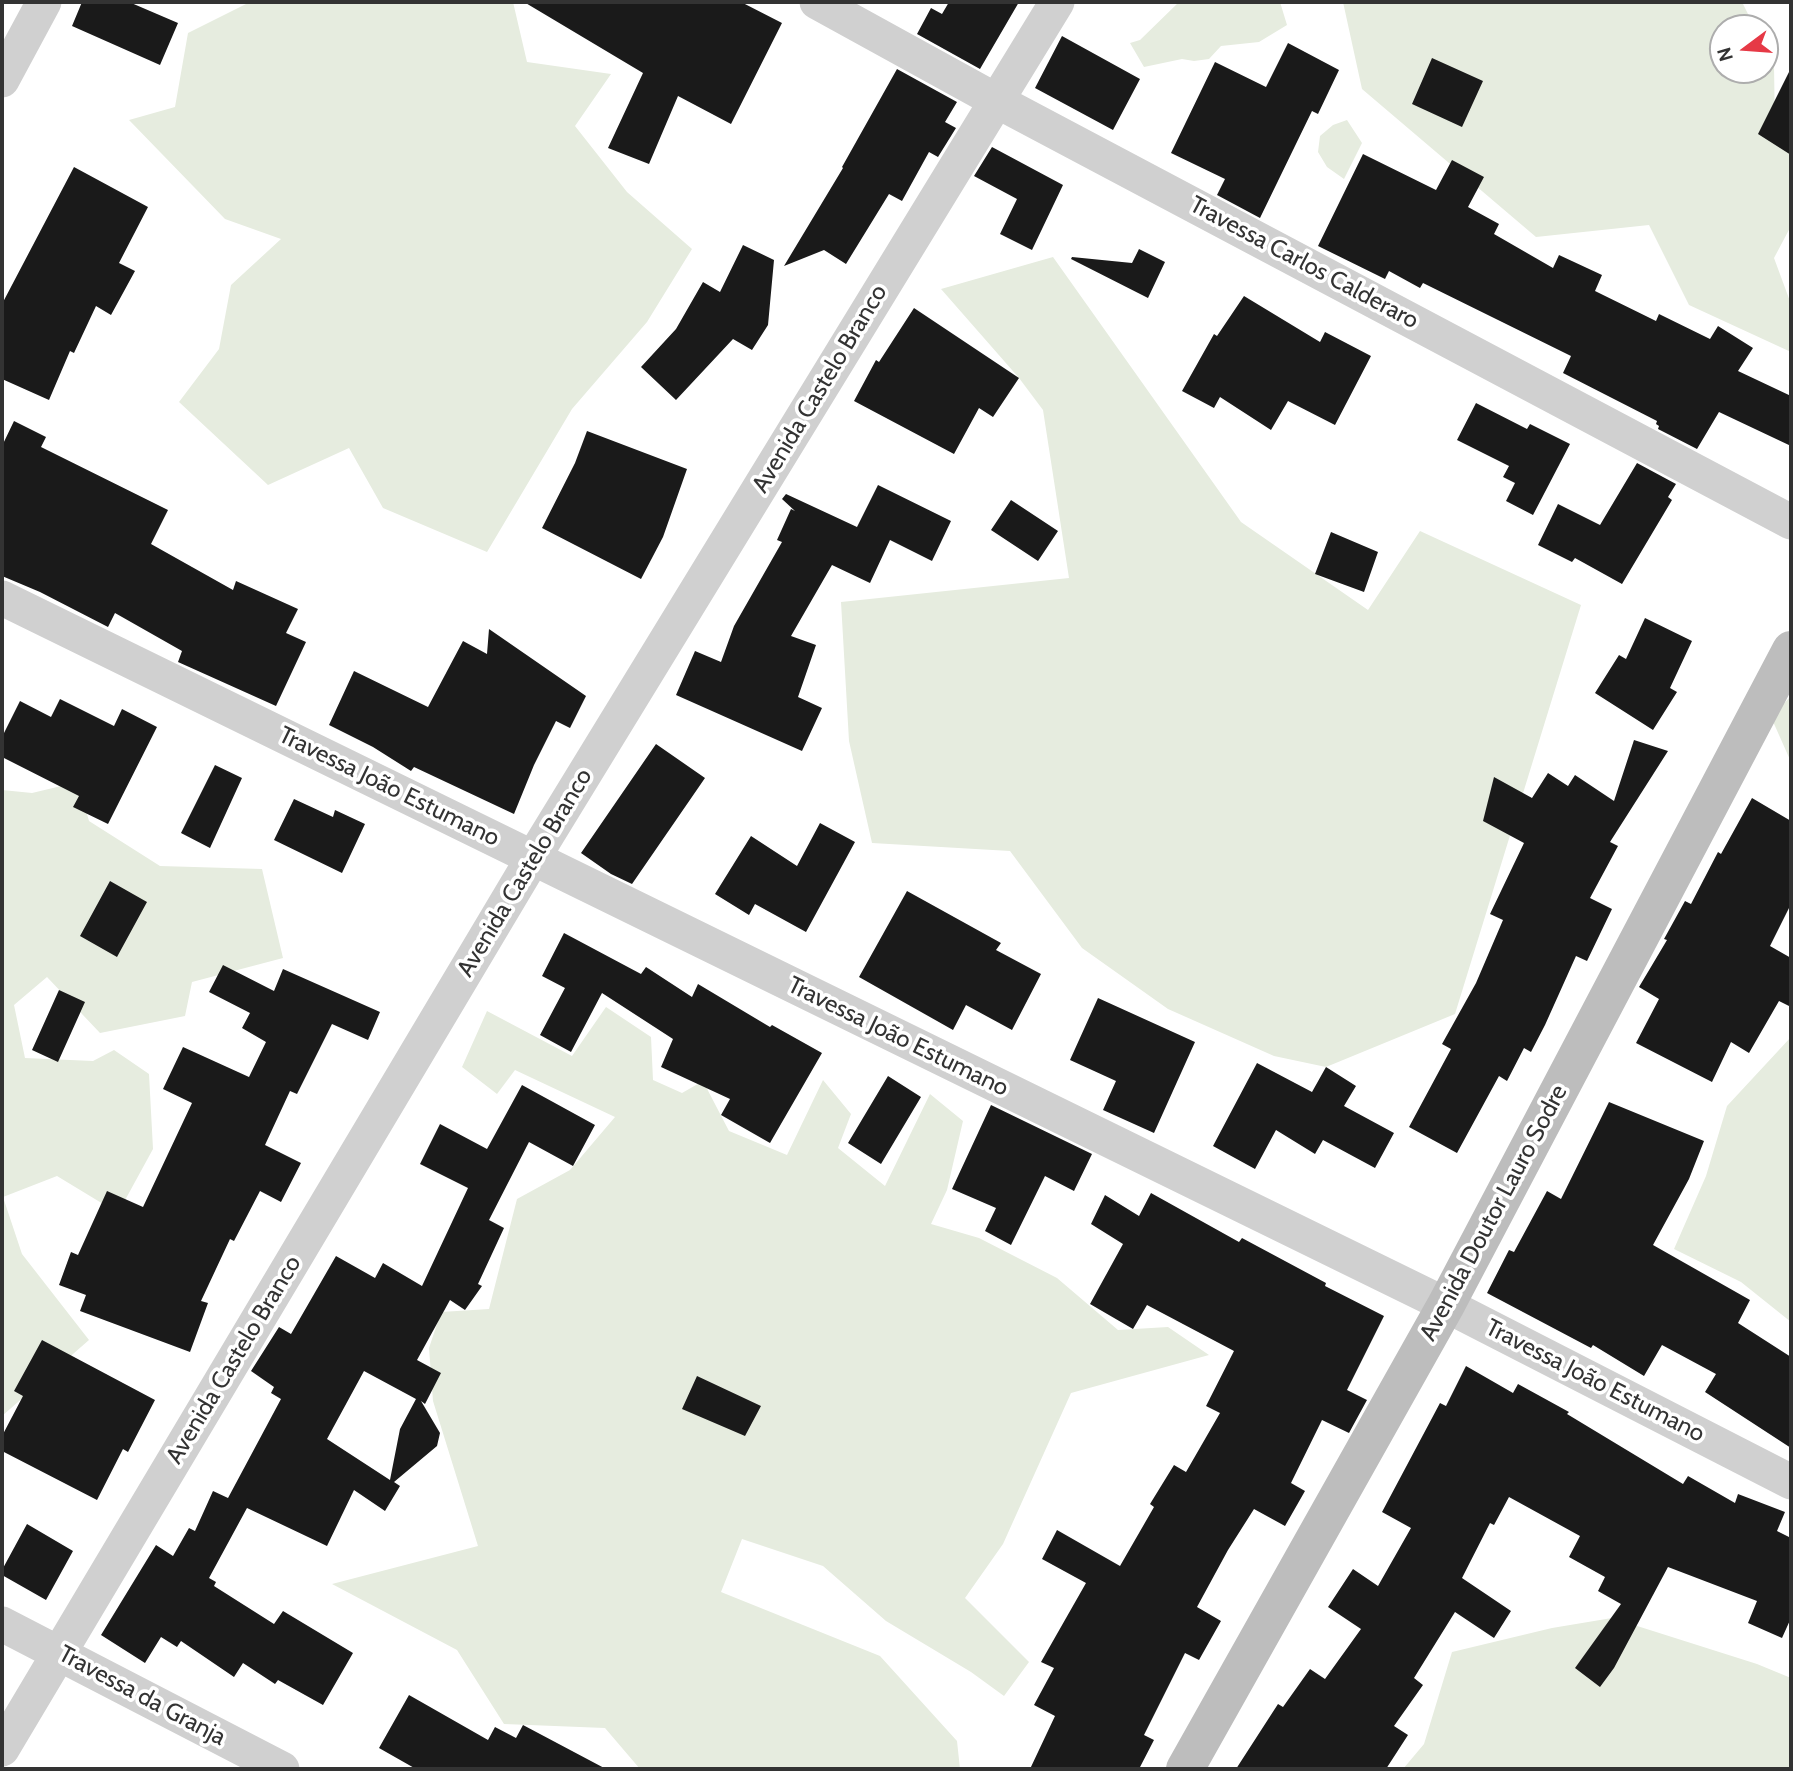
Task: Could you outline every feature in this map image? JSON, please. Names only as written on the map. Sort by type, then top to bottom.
[{"type":"street","points":[[2,80],[44,2]]},
{"type":"street","name":"Travessa Carlos Calderaro","points":[[817,2],[997,101],[1791,522]]},
{"type":"street","name":"Avenida Castelo Branco","points":[[2,1749],[533,858],[1057,2]]},
{"type":"street","name":"Travessa João Estumano","points":[[2,598],[1446,1305],[1791,1482]]},
{"type":"street","name":"Avenida Doutor Lauro Sodre","points":[[1185,1769],[1446,1305],[1791,650]]},
{"type":"street","name":"Travessa da Granja","points":[[2,1624],[282,1769]]},
{"type":"shaded area","points":[[250,2],[513,2],[527,62],[611,74],[575,126],[627,192],[692,249],[647,322],[572,409],[487,552],[383,508],[349,448],[268,485],[179,402],[219,349],[231,285],[281,239],[225,219],[129,120],[175,107],[188,33]]},
{"type":"shaded area","points":[[1179,2],[1280,2],[1287,25],[1259,42],[1221,46],[1209,59],[1182,59],[1144,67],[1130,43],[1140,40]]},
{"type":"shaded area","points":[[1343,2],[1742,2],[1748,14],[1709,14],[1709,84],[1774,84],[1775,128],[1791,131],[1791,226],[1774,258],[1791,304],[1791,352],[1689,305],[1649,225],[1536,237],[1362,89]]},
{"type":"shaded area","points":[[1347,120],[1362,143],[1344,179],[1327,167],[1318,152],[1320,136],[1333,125]]},
{"type":"shaded area","points":[[1053,257],[1241,522],[1368,610],[1420,531],[1581,605],[1455,1014],[1326,1067],[1274,1056],[1168,1009],[1082,948],[1010,851],[872,843],[849,741],[841,602],[1069,578],[1043,410],[1019,378],[941,289]]},
{"type":"shaded area","points":[[1791,696],[1791,762],[1771,717]]},
{"type":"shaded area","points":[[78,782],[89,821],[160,866],[262,869],[283,958],[192,982],[185,1016],[100,1033],[47,977],[14,1005],[25,1058],[93,1061],[114,1050],[149,1074],[153,1149],[118,1213],[57,1176],[3,1197],[22,1254],[89,1340],[2,1416],[2,790],[32,793]]},
{"type":"shaded area","points":[[606,1007],[651,1037],[653,1080],[682,1093],[703,1081],[729,1131],[787,1155],[823,1080],[851,1114],[838,1148],[885,1186],[930,1094],[963,1121],[947,1190],[931,1224],[979,1238],[1057,1278],[1118,1330],[1168,1327],[1209,1355],[1071,1393],[1003,1544],[965,1598],[1029,1662],[1004,1696],[971,1672],[886,1621],[823,1566],[742,1539],[721,1592],[880,1656],[957,1741],[960,1769],[640,1769],[605,1728],[504,1724],[457,1650],[332,1584],[478,1546],[433,1401],[429,1348],[441,1312],[489,1309],[517,1199],[570,1170],[615,1117],[515,1070],[497,1094],[462,1067],[487,1011],[572,1056]]},
{"type":"shaded area","points":[[1791,1037],[1791,1322],[1741,1282],[1674,1249],[1706,1176],[1727,1106]]},
{"type":"shaded area","points":[[1612,1618],[1757,1664],[1791,1678],[1791,1769],[1403,1769],[1424,1744],[1452,1652],[1552,1628]]},
{"type":"building","points":[[82,2],[129,2],[178,23],[160,65],[72,26]]},
{"type":"building","points":[[524,2],[741,2],[782,23],[731,124],[678,96],[649,164],[608,148],[643,73]]},
{"type":"building","points":[[949,2],[1019,2],[980,69],[917,34],[931,8],[942,14]]},
{"type":"building","points":[[1062,36],[1140,79],[1113,130],[1035,88]]},
{"type":"building","points":[[1288,43],[1339,70],[1318,114],[1312,111],[1260,218],[1217,195],[1225,179],[1171,153],[1215,62],[1266,87]]},
{"type":"building","points":[[1432,58],[1483,81],[1462,127],[1412,104]]},
{"type":"building","points":[[1791,68],[1791,155],[1758,134]]},
{"type":"building","points":[[897,69],[957,102],[945,122],[956,128],[938,157],[929,152],[902,201],[889,194],[846,264],[824,250],[784,266],[843,168]]},
{"type":"building","points":[[992,147],[1063,185],[1032,250],[1000,234],[1017,199],[974,176]]},
{"type":"building","points":[[1363,154],[1436,190],[1452,160],[1484,177],[1468,207],[1499,224],[1494,234],[1553,268],[1559,255],[1602,275],[1595,291],[1656,321],[1659,314],[1710,339],[1718,326],[1753,348],[1738,371],[1791,396],[1791,446],[1719,412],[1697,449],[1658,429],[1657,421],[1563,373],[1571,356],[1423,283],[1420,288],[1389,271],[1385,279],[1318,246]]},
{"type":"building","points":[[74,167],[148,207],[119,263],[135,271],[111,315],[96,306],[74,353],[70,351],[49,400],[2,379],[2,304]]},
{"type":"building","points":[[743,245],[774,260],[768,325],[752,350],[733,339],[676,400],[641,367],[676,329],[703,282],[720,292]]},
{"type":"building","points":[[1139,249],[1165,262],[1148,298],[1071,259],[1132,263]]},
{"type":"building","points":[[1244,296],[1320,342],[1325,332],[1371,356],[1335,425],[1288,401],[1271,430],[1220,397],[1214,408],[1182,391],[1214,334],[1217,336]]},
{"type":"building","points":[[914,308],[1019,378],[993,417],[979,408],[954,454],[854,401],[876,360],[879,362]]},
{"type":"building","points":[[1476,403],[1527,429],[1530,424],[1570,444],[1533,515],[1506,501],[1515,483],[1503,477],[1509,466],[1457,440]]},
{"type":"building","points":[[14,421],[46,437],[41,447],[168,510],[151,544],[233,590],[236,581],[298,609],[286,633],[306,642],[276,706],[178,662],[182,651],[115,613],[108,627],[2,576],[2,446]]},
{"type":"building","points":[[587,431],[687,469],[663,537],[641,579],[542,528],[575,463]]},
{"type":"building","points":[[1637,463],[1676,484],[1668,497],[1672,500],[1622,584],[1575,558],[1572,562],[1538,545],[1558,504],[1600,525]]},
{"type":"building","points":[[878,485],[951,521],[932,561],[890,540],[870,583],[832,565],[791,636],[816,645],[798,697],[822,708],[802,751],[676,695],[695,651],[721,662],[734,626],[782,542],[777,540],[791,509],[795,511],[782,499],[786,494],[857,527]]},
{"type":"building","points":[[1011,500],[1058,531],[1038,561],[991,530]]},
{"type":"building","points":[[1331,532],[1378,552],[1364,592],[1315,574]]},
{"type":"building","points":[[1645,618],[1692,641],[1670,688],[1677,692],[1653,730],[1595,693],[1619,655],[1626,659]]},
{"type":"building","points":[[489,629],[586,696],[570,728],[556,721],[514,814],[414,767],[411,771],[373,747],[329,725],[354,671],[428,707],[463,641],[487,654]]},
{"type":"building","points":[[60,699],[114,726],[122,709],[157,727],[108,824],[73,807],[79,796],[2,757],[2,737],[20,701],[51,717]]},
{"type":"building","points":[[1634,740],[1668,751],[1610,842],[1618,846],[1590,898],[1612,909],[1587,961],[1576,956],[1531,1052],[1524,1048],[1507,1081],[1499,1076],[1457,1153],[1409,1127],[1451,1049],[1442,1044],[1476,983],[1503,920],[1490,914],[1524,843],[1483,821],[1494,777],[1532,798],[1548,773],[1568,786],[1575,775],[1614,801]]},
{"type":"building","points":[[656,744],[705,778],[632,884],[611,874],[581,853]]},
{"type":"building","points":[[215,765],[242,778],[210,848],[181,833]]},
{"type":"building","points":[[1752,798],[1791,821],[1791,904],[1770,946],[1791,958],[1791,1007],[1779,1001],[1749,1053],[1731,1042],[1712,1082],[1636,1043],[1659,999],[1639,987],[1667,940],[1664,939],[1685,901],[1691,904],[1718,852],[1721,854]]},
{"type":"building","points":[[294,799],[333,817],[335,810],[365,824],[342,873],[274,840]]},
{"type":"building","points":[[820,823],[855,842],[806,932],[755,904],[749,915],[715,894],[751,836],[797,866]]},
{"type":"building","points":[[110,881],[147,902],[117,957],[80,936]]},
{"type":"building","points":[[907,891],[1001,943],[996,950],[1041,974],[1012,1030],[966,1005],[953,1030],[859,977]]},
{"type":"building","points":[[564,933],[641,974],[646,967],[692,997],[698,984],[770,1027],[772,1025],[822,1053],[770,1143],[721,1115],[730,1099],[661,1067],[673,1039],[602,993],[571,1052],[540,1035],[565,988],[542,976]]},
{"type":"building","points":[[223,965],[274,991],[283,969],[380,1012],[368,1040],[332,1024],[297,1094],[290,1091],[265,1145],[301,1163],[281,1202],[260,1191],[234,1241],[230,1239],[201,1301],[208,1303],[190,1352],[80,1311],[86,1295],[59,1285],[71,1252],[78,1255],[107,1191],[143,1207],[192,1103],[163,1089],[183,1047],[249,1077],[266,1042],[242,1028],[250,1013],[209,992]]},
{"type":"building","points":[[59,990],[85,1002],[58,1062],[32,1050]]},
{"type":"building","points":[[1098,998],[1195,1042],[1154,1133],[1103,1110],[1116,1081],[1070,1060]]},
{"type":"building","points":[[1257,1063],[1312,1092],[1326,1067],[1356,1086],[1344,1106],[1394,1133],[1375,1168],[1323,1140],[1315,1154],[1276,1130],[1255,1169],[1213,1146]]},
{"type":"building","points":[[888,1076],[921,1097],[881,1164],[848,1143]]},
{"type":"building","points":[[522,1085],[595,1125],[573,1166],[529,1142],[489,1220],[504,1228],[478,1284],[482,1286],[465,1310],[450,1300],[417,1360],[441,1373],[425,1404],[421,1401],[440,1433],[437,1446],[394,1482],[400,1486],[385,1511],[354,1490],[327,1546],[247,1508],[209,1578],[216,1582],[214,1586],[274,1624],[283,1611],[353,1653],[323,1705],[278,1680],[275,1684],[243,1663],[234,1677],[181,1641],[177,1647],[161,1637],[145,1663],[101,1635],[156,1545],[173,1556],[189,1528],[195,1531],[213,1491],[228,1498],[281,1399],[271,1393],[274,1387],[251,1371],[279,1327],[291,1334],[336,1256],[375,1278],[383,1263],[422,1286],[468,1188],[420,1164],[440,1124],[487,1149]],"holes":[[[364,1371],[416,1399],[400,1429],[390,1480],[327,1439]]]},
{"type":"building","points":[[1609,1102],[1704,1141],[1689,1179],[1653,1245],[1750,1300],[1738,1323],[1791,1357],[1791,1448],[1705,1392],[1716,1374],[1662,1345],[1644,1376],[1593,1345],[1591,1348],[1487,1293],[1509,1250],[1514,1252],[1547,1191],[1561,1199]]},
{"type":"building","points":[[991,1105],[1092,1154],[1074,1191],[1045,1176],[1011,1245],[985,1231],[996,1208],[952,1189]]},
{"type":"building","points":[[1151,1193],[1239,1242],[1242,1238],[1326,1283],[1325,1286],[1384,1316],[1347,1390],[1367,1400],[1349,1433],[1322,1420],[1291,1483],[1305,1491],[1285,1526],[1254,1509],[1228,1550],[1197,1607],[1221,1621],[1199,1660],[1185,1653],[1144,1735],[1154,1740],[1139,1769],[1030,1769],[1055,1716],[1034,1705],[1054,1668],[1041,1662],[1086,1583],[1042,1559],[1057,1530],[1120,1566],[1154,1507],[1150,1504],[1174,1465],[1186,1472],[1220,1413],[1206,1406],[1234,1351],[1147,1305],[1133,1329],[1090,1304],[1123,1244],[1091,1224],[1105,1195],[1139,1216]]},
{"type":"building","points":[[42,1340],[155,1400],[128,1452],[123,1449],[97,1500],[2,1451],[2,1436],[23,1396],[14,1391]]},
{"type":"building","points":[[1466,1366],[1513,1393],[1518,1384],[1569,1412],[1567,1414],[1683,1484],[1688,1476],[1735,1503],[1738,1494],[1785,1512],[1777,1531],[1791,1538],[1791,1618],[1782,1638],[1748,1623],[1757,1601],[1668,1567],[1614,1668],[1600,1687],[1575,1668],[1621,1604],[1598,1591],[1605,1577],[1569,1557],[1580,1536],[1509,1497],[1494,1525],[1490,1523],[1462,1578],[1511,1611],[1494,1638],[1455,1612],[1414,1678],[1423,1685],[1394,1726],[1408,1735],[1386,1769],[1236,1769],[1278,1704],[1283,1707],[1310,1669],[1325,1679],[1361,1629],[1328,1607],[1353,1569],[1378,1586],[1411,1528],[1382,1512],[1440,1403],[1446,1406]]},
{"type":"building","points":[[697,1376],[761,1406],[745,1436],[682,1409]]},
{"type":"building","points":[[27,1524],[73,1551],[46,1600],[2,1575],[2,1570]]},
{"type":"building","points":[[409,1695],[488,1740],[495,1727],[516,1738],[523,1725],[606,1769],[416,1769],[379,1748]]}]
